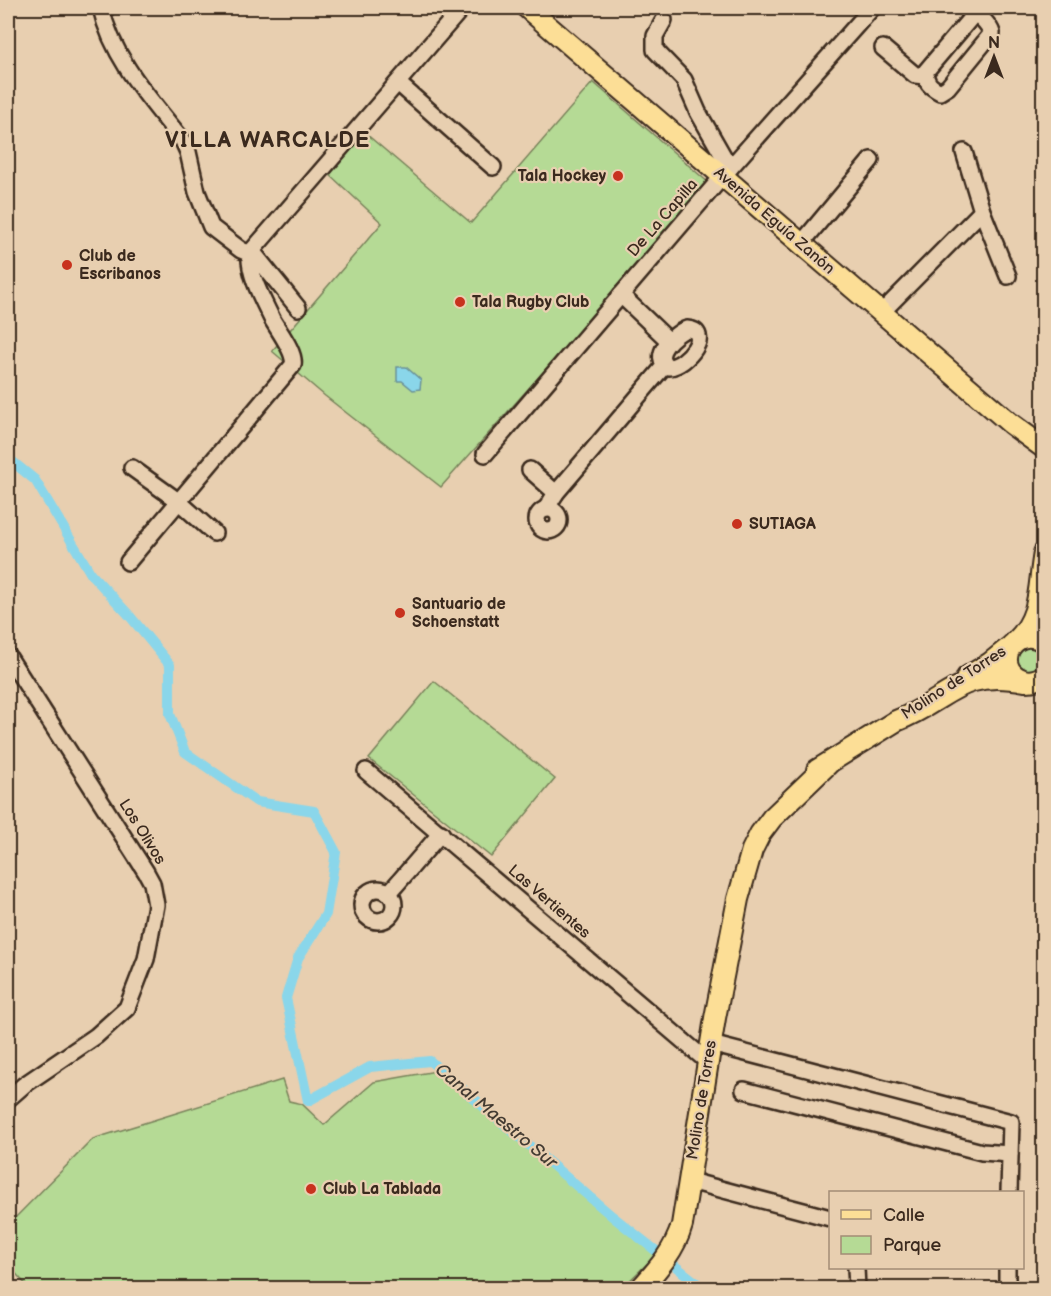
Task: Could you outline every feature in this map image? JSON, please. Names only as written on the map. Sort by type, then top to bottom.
[{"type":"main road","name":"Avenida Eguía Zanón","points":[[527,8],[726,172],[801,244],[1023,434],[1044,448]]},
{"type":"main road","name":"Avenida Eguía Zanón","points":[[1023,434],[1044,466]]},
{"type":"main road","name":"Molino de Torres","points":[[896,722],[906,712],[982,669],[1014,643],[1029,627],[1038,600],[1044,553]]},
{"type":"main road","points":[[1034,678],[1013,675],[1007,657],[1014,643],[1028,637],[1044,642]]},
{"type":"main road","name":"Molino de Torres","points":[[641,1288],[669,1253],[682,1225],[709,1053],[738,899],[738,882],[744,856],[759,827],[795,788],[815,772],[968,681],[995,676],[1034,678]]},
{"type":"street","points":[[101,8],[108,32],[130,72],[183,141],[188,152],[197,192],[211,227],[262,263],[298,308]]},
{"type":"street","points":[[128,562],[293,365],[293,356],[272,319],[251,268],[249,253],[462,8]]},
{"type":"street","name":"De La Capilla","points":[[485,454],[726,172],[872,8]]},
{"type":"street","points":[[973,10],[990,27],[992,33],[948,87],[940,92],[932,87],[925,76],[926,71],[973,10]]},
{"type":"street","points":[[664,20],[655,36],[656,50],[684,80],[726,172]]},
{"type":"street","points":[[883,48],[915,75],[925,76]]},
{"type":"street","points":[[398,83],[493,167]]},
{"type":"street","points":[[964,152],[982,211],[1008,276]]},
{"type":"street","points":[[801,244],[871,159]]},
{"type":"street","points":[[881,313],[982,211]]},
{"type":"street","points":[[621,295],[669,341]]},
{"type":"street","points":[[692,329],[698,338],[694,350],[681,364],[669,367],[665,365],[662,356],[669,341],[680,331],[692,329]]},
{"type":"street","points":[[546,509],[556,493],[665,365]]},
{"type":"street","points":[[132,468],[177,501],[214,533]]},
{"type":"street","points":[[530,470],[556,493]]},
{"type":"street","name":"Los Olivos","points":[[8,656],[146,872],[152,883],[156,905],[146,959],[127,1008],[96,1036],[24,1085],[8,1099]]},
{"type":"street","name":"Las Vertientes","points":[[366,771],[709,1053]]},
{"type":"street","points":[[389,893],[441,833]]},
{"type":"street","points":[[709,1053],[1011,1122],[1009,1191]]},
{"type":"street","points":[[744,1090],[982,1152],[1010,1154]]},
{"type":"street","points":[[690,1181],[829,1217]]},
{"type":"street","points":[[856,1269],[857,1288]]},
{"type":"street","points":[[1007,1269],[1007,1288]]},
{"type":"green space","name":"Tala Rugby Club","points":[[593,82],[710,184],[441,487],[325,396],[272,351],[382,223],[329,174],[365,133],[471,223]]},
{"type":"green space","points":[[1029,645],[1039,649],[1043,659],[1039,669],[1029,673],[1019,669],[1015,659],[1019,649]]},
{"type":"green space","points":[[434,681],[555,779],[491,857],[369,759]]},
{"type":"green space","name":"Club La Tablada","points":[[436,1071],[539,1154],[656,1255],[622,1288],[29,1288],[8,1265],[8,1225],[93,1139],[282,1080],[289,1101],[302,1104],[324,1125],[374,1082]]},
{"type":"water","points":[[397,367],[406,367],[421,380],[420,389],[413,390],[402,381],[397,381]]},
{"type":"waterway","name":"Canal Maestro Sur","points":[[8,458],[35,480],[91,574],[129,615],[170,665],[170,714],[185,752],[257,802],[314,811],[336,852],[326,914],[298,958],[286,998],[308,1101],[370,1067],[430,1061],[612,1216],[703,1288]]},
{"type":"place","name":"Tala Hockey","points":[[618,176]]},
{"type":"place","name":"Club de Escribanos","points":[[67,265]]},
{"type":"place","name":"Tala Rugby Club","points":[[460,302]]},
{"type":"place","name":"SUTIAGA","points":[[737,524]]},
{"type":"place","name":"Santuario de Schoenstatt","points":[[400,613]]},
{"type":"place","name":"Club La Tablada","points":[[311,1189]]},
{"type":"district","name":"VILLA WARCALDE","points":[[268,140]]}]
